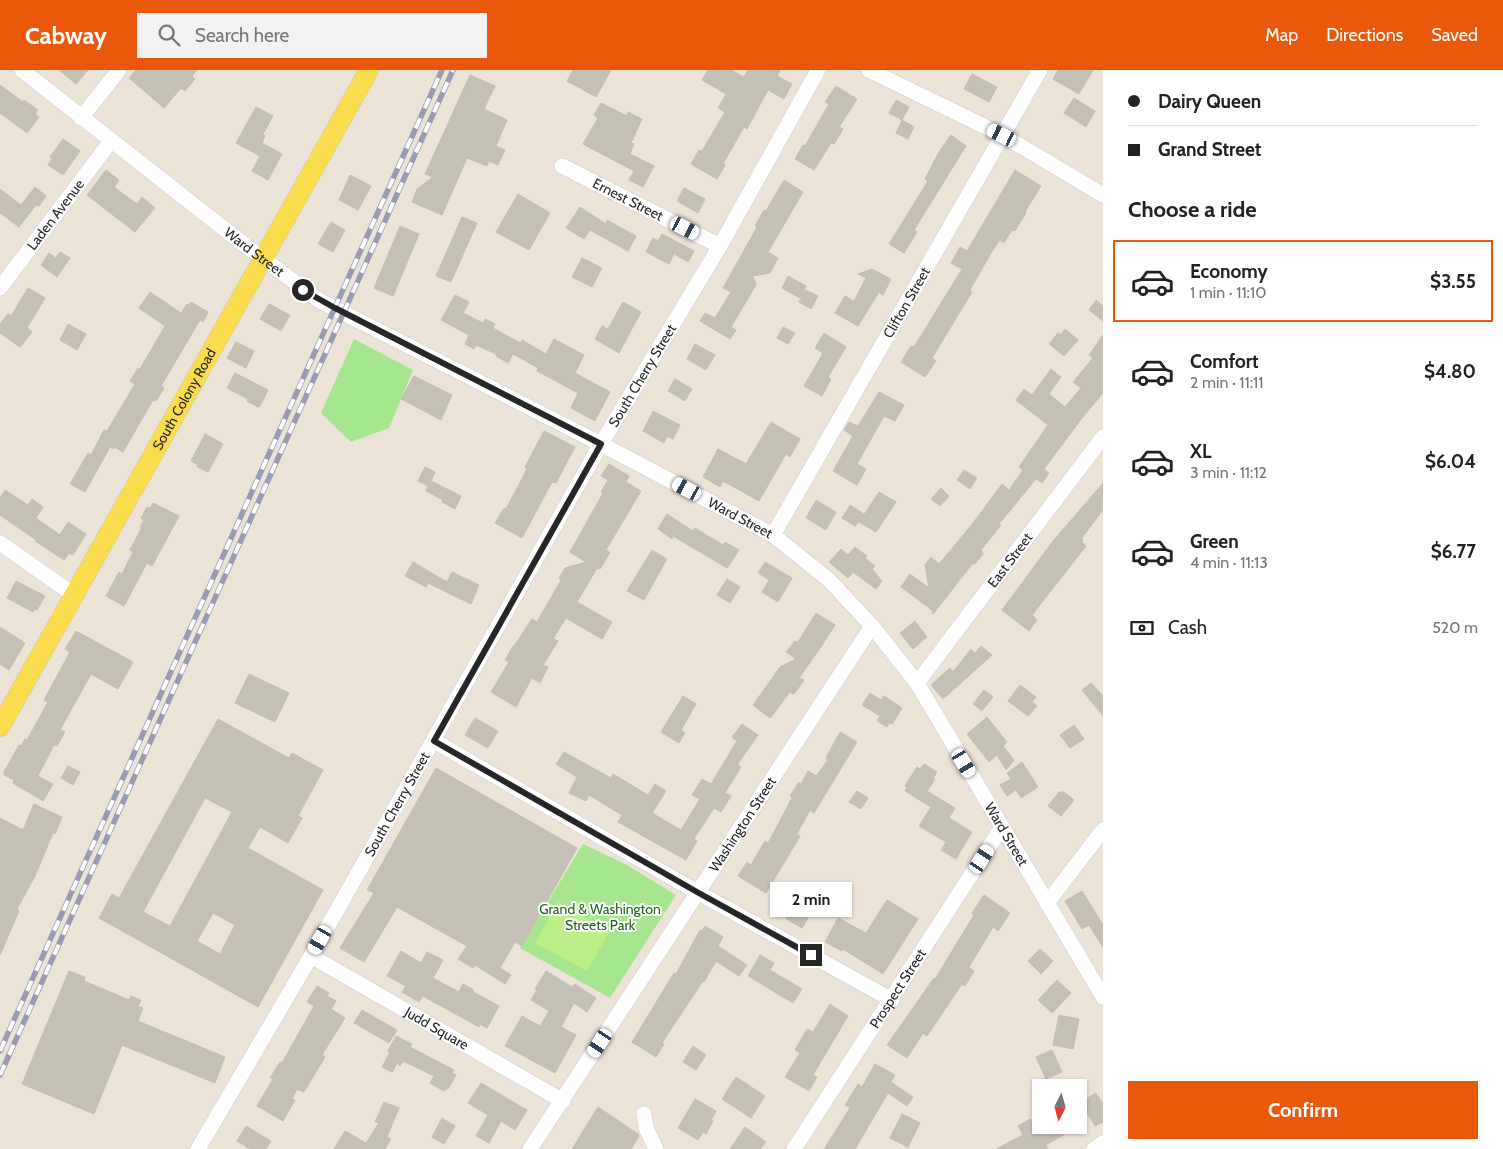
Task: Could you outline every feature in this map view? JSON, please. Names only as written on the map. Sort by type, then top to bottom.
[{"type":"main road","name":"South Colony Road","points":[[0,727],[369,70]]},
{"type":"street","name":"Ward Street","points":[[22,70],[262,259],[320,301],[601,444],[773,535],[829,580],[872,626],[917,683],[1103,997]]},
{"type":"street","points":[[81,118],[119,70]]},
{"type":"street","name":"South Cherry Street","points":[[198,1149],[434,741],[601,444],[720,246],[818,70]]},
{"type":"street","points":[[869,70],[1002,135],[1103,195]]},
{"type":"street","name":"Clifton Street","points":[[773,535],[1040,70]]},
{"type":"street","name":"Laden Avenue","points":[[0,288],[111,141]]},
{"type":"street","name":"Ernest Street","points":[[562,166],[720,246]]},
{"type":"street","name":"East Street","points":[[917,683],[1103,437]]},
{"type":"street","points":[[0,542],[74,595]]},
{"type":"street","name":"Washington Street","points":[[530,1149],[872,626]]},
{"type":"street","points":[[434,741],[697,892],[892,1000]]},
{"type":"street","name":"Prospect Street","points":[[794,1149],[1002,827]]},
{"type":"street","points":[[1047,903],[1103,830]]},
{"type":"street","name":"Judd Square","points":[[311,956],[563,1101]]},
{"type":"street","points":[[644,1114],[646,1128],[656,1149]]},
{"type":"street","points":[[1094,1149],[1103,1143]]},
{"type":"green space","points":[[354,339],[413,370],[389,428],[351,442],[321,413]]},
{"type":"green space","name":"Grand & Washington Streets Park","points":[[583,844],[625,864],[676,895],[610,998],[520,948]]},
{"type":"green space","points":[[558,902],[610,931],[587,971],[535,943]]},
{"type":"building","points":[[59,70],[88,70],[76,84]]},
{"type":"building","points":[[136,70],[197,70],[192,76],[195,79],[185,91],[181,88],[164,108],[129,78]]},
{"type":"building","points":[[573,70],[611,70],[596,97],[567,81]]},
{"type":"building","points":[[708,70],[731,70],[744,77],[748,70],[780,70],[777,76],[792,84],[784,99],[768,90],[747,129],[744,127],[723,164],[725,165],[717,179],[691,164],[699,150],[702,151],[725,112],[718,108],[726,94],[702,80]]},
{"type":"building","points":[[1058,70],[1093,70],[1079,94],[1053,79]]},
{"type":"building","points":[[972,74],[997,87],[989,102],[964,89]]},
{"type":"building","points":[[470,75],[495,86],[484,109],[507,120],[496,146],[505,150],[498,165],[489,161],[487,166],[467,158],[442,215],[412,202],[417,189],[433,177],[425,174]]},
{"type":"building","points":[[0,85],[23,102],[24,100],[38,110],[35,114],[39,117],[27,133],[0,113]]},
{"type":"building","points":[[836,86],[857,99],[839,127],[843,129],[834,144],[831,143],[814,170],[795,159],[803,145],[805,146],[829,104],[825,102]]},
{"type":"building","points":[[1074,98],[1095,111],[1086,127],[1064,113]]},
{"type":"building","points":[[896,100],[909,107],[902,120],[889,113]]},
{"type":"building","points":[[601,103],[627,116],[628,112],[642,119],[631,143],[634,144],[630,154],[654,166],[643,187],[629,180],[634,171],[583,144],[598,118],[594,115]]},
{"type":"building","points":[[256,107],[273,116],[263,134],[265,136],[262,143],[282,154],[268,180],[252,171],[260,156],[236,143]]},
{"type":"building","points":[[902,120],[914,127],[908,139],[896,133]]},
{"type":"building","points":[[951,135],[966,146],[914,230],[917,232],[904,253],[889,244],[928,181],[925,179],[939,152]]},
{"type":"building","points":[[63,139],[80,151],[63,175],[48,165],[52,159],[50,157]]},
{"type":"building","points":[[106,170],[119,180],[114,187],[137,204],[142,197],[155,208],[135,232],[87,195]]},
{"type":"building","points":[[1015,170],[1041,186],[1015,231],[1012,230],[1004,243],[1000,240],[991,253],[970,290],[972,292],[932,358],[936,361],[925,377],[901,362],[911,346],[914,347],[962,269],[951,263],[960,247],[967,251]]},
{"type":"building","points":[[350,175],[371,186],[358,210],[339,200]]},
{"type":"building","points":[[784,180],[803,192],[768,252],[778,258],[770,273],[753,276],[756,285],[731,327],[736,330],[730,339],[700,321],[705,313],[715,318],[731,292],[723,288],[757,227],[755,226],[764,210],[766,211]]},
{"type":"building","points":[[35,187],[46,196],[39,206],[36,205],[19,227],[0,213],[0,189],[21,205]]},
{"type":"building","points":[[684,188],[705,199],[698,213],[677,201]]},
{"type":"building","points":[[518,194],[550,213],[529,250],[496,232]]},
{"type":"building","points":[[580,207],[606,224],[607,220],[636,236],[628,251],[590,230],[584,239],[566,228]]},
{"type":"building","points":[[462,217],[477,223],[451,282],[436,276]]},
{"type":"building","points":[[331,222],[345,230],[333,252],[318,244]]},
{"type":"building","points":[[400,226],[419,234],[393,296],[374,288]]},
{"type":"building","points":[[662,234],[694,251],[688,262],[674,254],[669,264],[646,252],[653,238],[658,241]]},
{"type":"building","points":[[60,252],[70,258],[57,277],[41,265],[49,253],[56,258]]},
{"type":"building","points":[[582,258],[602,268],[592,287],[572,277]]},
{"type":"building","points":[[872,269],[891,279],[883,295],[879,292],[858,326],[835,313],[845,296],[854,301],[866,278],[858,274]]},
{"type":"building","points":[[788,276],[806,286],[800,298],[782,288]]},
{"type":"building","points":[[28,288],[45,298],[27,328],[32,332],[20,347],[0,333],[0,324],[8,314],[11,316]]},
{"type":"building","points":[[805,290],[818,296],[811,309],[799,302]]},
{"type":"building","points":[[150,292],[181,313],[187,304],[189,305],[191,302],[208,312],[203,322],[200,320],[161,386],[164,388],[156,401],[153,400],[123,452],[110,447],[85,492],[70,484],[88,453],[91,455],[104,430],[107,431],[135,384],[130,381],[138,368],[140,369],[165,326],[139,308]]},
{"type":"building","points":[[455,295],[469,302],[463,313],[483,323],[485,319],[495,324],[493,328],[520,343],[522,340],[546,354],[554,339],[584,355],[575,373],[610,392],[595,421],[571,408],[578,393],[537,371],[538,368],[513,354],[508,363],[496,356],[496,354],[476,345],[474,349],[465,344],[469,335],[441,320]]},
{"type":"building","points":[[1096,300],[1103,306],[1103,321],[1089,310]]},
{"type":"building","points":[[623,302],[641,312],[619,353],[595,339],[602,326],[608,329]]},
{"type":"building","points":[[269,304],[290,315],[281,331],[260,319]]},
{"type":"building","points":[[68,324],[86,334],[77,350],[60,340]]},
{"type":"building","points":[[783,327],[795,333],[788,344],[777,338]]},
{"type":"building","points":[[1065,329],[1078,340],[1064,356],[1049,344],[1058,333],[1061,335]]},
{"type":"building","points":[[824,333],[846,347],[828,377],[831,379],[822,396],[804,386],[823,353],[815,348]]},
{"type":"building","points":[[1103,335],[1103,393],[1044,469],[1049,473],[1042,483],[1036,479],[999,524],[1001,525],[981,550],[983,554],[975,564],[973,563],[933,614],[932,610],[901,587],[910,574],[929,588],[925,565],[931,557],[939,564],[1002,484],[1009,490],[1023,470],[1019,467],[1048,425],[1016,400],[1024,389],[1032,395],[1051,369],[1061,377],[1049,394],[1065,407],[1081,388],[1073,382],[1093,358],[1089,355]]},
{"type":"building","points":[[236,342],[254,351],[246,368],[227,358]]},
{"type":"building","points":[[695,344],[715,355],[706,370],[687,359]]},
{"type":"building","points":[[235,373],[268,390],[260,406],[258,407],[247,401],[248,399],[227,388]]},
{"type":"building","points":[[414,376],[452,395],[441,420],[401,399]]},
{"type":"building","points":[[675,379],[692,389],[685,401],[668,391]]},
{"type":"building","points":[[879,392],[904,405],[895,421],[884,416],[857,464],[866,469],[857,485],[833,471],[853,436],[844,430],[849,422],[858,426]]},
{"type":"building","points":[[653,411],[680,425],[673,439],[667,436],[664,443],[643,431]]},
{"type":"building","points":[[771,422],[800,439],[790,457],[786,454],[759,501],[723,481],[720,487],[703,477],[718,449],[746,464]]},
{"type":"building","points":[[544,431],[575,447],[556,483],[552,482],[522,538],[495,523],[504,508],[506,509]]},
{"type":"building","points":[[205,434],[223,444],[208,472],[197,467],[198,465],[191,461]]},
{"type":"building","points":[[609,464],[629,476],[626,482],[641,491],[606,550],[610,552],[608,556],[600,569],[597,568],[577,602],[612,622],[602,639],[566,618],[553,639],[558,641],[543,665],[548,667],[540,683],[532,678],[516,707],[491,692],[509,662],[505,660],[513,646],[532,619],[537,622],[561,580],[559,578],[565,568],[586,562],[570,552],[603,493],[601,492],[608,480],[601,476]]},
{"type":"building","points":[[425,467],[435,472],[431,481],[461,496],[455,509],[426,491],[428,486],[418,481]]},
{"type":"building","points":[[964,470],[977,478],[970,489],[957,480]]},
{"type":"building","points":[[1103,483],[1103,510],[1081,539],[1086,546],[1032,615],[1037,620],[1029,631],[1002,610],[1053,541]]},
{"type":"building","points":[[941,488],[949,496],[940,506],[931,499]]},
{"type":"building","points":[[5,490],[28,505],[32,499],[43,507],[36,518],[60,535],[68,522],[86,534],[73,555],[69,553],[64,560],[0,515],[0,498]]},
{"type":"building","points":[[879,492],[896,502],[876,532],[859,522]]},
{"type":"building","points":[[816,500],[836,512],[826,530],[806,518]]},
{"type":"building","points":[[153,503],[179,516],[152,566],[147,563],[124,606],[106,596],[119,572],[122,574],[133,552],[130,550],[142,527],[140,527],[144,520],[141,518],[147,507],[150,508]]},
{"type":"building","points":[[850,505],[864,514],[855,526],[842,518]]},
{"type":"building","points":[[667,514],[693,531],[695,528],[723,545],[725,542],[739,550],[727,568],[673,536],[672,539],[658,529]]},
{"type":"building","points":[[855,547],[867,556],[865,558],[875,566],[872,569],[882,581],[876,589],[853,572],[848,578],[829,562],[841,549],[848,555]]},
{"type":"building","points":[[652,550],[667,559],[644,600],[627,591]]},
{"type":"building","points":[[413,562],[447,582],[452,572],[479,585],[471,604],[428,583],[426,587],[405,576]]},
{"type":"building","points":[[765,562],[792,578],[778,602],[762,592],[769,580],[758,573]]},
{"type":"building","points":[[727,579],[740,587],[730,603],[717,595]]},
{"type":"building","points":[[16,581],[45,596],[37,610],[35,609],[33,612],[7,598]]},
{"type":"building","points":[[816,613],[835,625],[799,678],[804,680],[794,694],[790,692],[770,718],[753,705],[780,667],[796,659],[786,652],[795,641],[798,642]]},
{"type":"building","points":[[915,621],[927,637],[913,649],[900,633]]},
{"type":"building","points":[[0,627],[25,643],[9,670],[0,664]]},
{"type":"building","points":[[76,631],[133,662],[118,689],[91,674],[60,730],[65,732],[57,746],[54,745],[38,776],[53,784],[43,801],[13,783],[14,780],[4,775],[4,772],[19,745],[21,746],[25,739],[27,740],[48,702],[44,700],[70,652],[65,649]]},
{"type":"building","points":[[981,646],[992,655],[943,699],[931,685],[950,668],[953,672],[971,649],[975,653]]},
{"type":"building","points":[[249,674],[289,693],[275,722],[235,703]]},
{"type":"building","points":[[1091,683],[1103,696],[1103,716],[1082,690]]},
{"type":"building","points":[[1020,685],[1036,697],[1032,702],[1037,706],[1028,716],[1008,701]]},
{"type":"building","points":[[984,690],[993,697],[982,711],[973,704]]},
{"type":"building","points":[[870,693],[881,700],[884,696],[902,708],[892,724],[889,723],[887,727],[877,721],[880,716],[862,705]]},
{"type":"building","points":[[683,696],[696,704],[681,730],[685,733],[679,743],[661,732]]},
{"type":"building","points":[[987,717],[1007,742],[1003,746],[1014,760],[1006,770],[997,755],[989,762],[967,734]]},
{"type":"building","points":[[475,718],[498,731],[488,748],[465,735]]},
{"type":"building","points":[[218,719],[289,758],[292,753],[323,770],[298,816],[302,818],[288,843],[260,827],[248,848],[323,890],[258,1007],[99,918],[112,894],[119,898]],"holes":[[[205,798],[232,812],[170,926],[143,912]],[[213,913],[235,925],[220,954],[197,941]]]},
{"type":"building","points":[[742,724],[758,735],[737,765],[741,767],[725,793],[731,796],[721,812],[714,808],[694,839],[697,841],[686,860],[618,822],[622,815],[589,795],[586,801],[569,793],[577,777],[556,764],[564,752],[611,778],[613,774],[648,795],[655,784],[666,791],[652,813],[681,830],[700,799],[692,795],[702,779],[711,784],[737,741],[732,737]]},
{"type":"building","points":[[1074,725],[1084,739],[1070,748],[1060,735]]},
{"type":"building","points":[[840,732],[857,742],[814,813],[810,810],[797,834],[800,836],[766,893],[738,876],[747,862],[751,865],[765,841],[768,843],[792,798],[790,796],[799,782],[801,784],[808,771],[816,776],[828,760],[826,758]]},
{"type":"building","points":[[1022,762],[1038,787],[1021,798],[1016,790],[1007,796],[1000,785],[1011,779],[1007,773]]},
{"type":"building","points":[[924,764],[937,772],[934,781],[927,791],[955,808],[949,818],[972,832],[956,859],[941,850],[946,842],[919,826],[931,807],[905,791],[907,788],[905,786],[917,767],[920,769]]},
{"type":"building","points":[[68,766],[80,772],[73,785],[61,778]]},
{"type":"building","points":[[436,768],[577,848],[522,946],[515,942],[500,968],[511,975],[505,984],[475,965],[473,968],[458,959],[467,946],[397,907],[364,962],[340,948],[374,893],[367,890]]},
{"type":"building","points":[[857,791],[868,798],[861,809],[849,802]]},
{"type":"building","points":[[1059,792],[1064,792],[1074,800],[1061,816],[1048,806]]},
{"type":"building","points":[[34,804],[62,817],[55,834],[53,833],[35,876],[17,909],[19,911],[0,955],[0,818],[23,830]]},
{"type":"building","points":[[1082,891],[1103,925],[1103,947],[1089,925],[1082,929],[1065,901]]},
{"type":"building","points":[[984,895],[1010,913],[998,931],[993,927],[969,967],[974,971],[965,986],[962,984],[927,1036],[923,1033],[907,1058],[887,1045],[935,979]]},
{"type":"building","points":[[798,897],[815,906],[802,928],[786,919]]},
{"type":"building","points":[[887,900],[918,919],[883,974],[843,949],[842,951],[825,942],[838,918],[866,933]]},
{"type":"building","points":[[705,926],[723,937],[718,946],[747,965],[739,976],[716,961],[704,982],[662,1043],[664,1044],[656,1057],[632,1042],[674,973],[676,974],[700,930],[702,931]]},
{"type":"building","points":[[1040,949],[1053,961],[1041,974],[1028,961]]},
{"type":"building","points":[[401,951],[421,963],[427,952],[443,960],[433,978],[459,992],[463,984],[474,990],[473,992],[499,1006],[487,1028],[480,1024],[479,1027],[423,996],[419,1002],[402,992],[406,986],[387,976]]},
{"type":"building","points":[[760,955],[774,963],[770,970],[802,989],[793,1003],[748,976]]},
{"type":"building","points":[[69,971],[85,977],[84,981],[129,1000],[131,996],[141,1000],[138,1006],[143,1008],[138,1021],[225,1057],[215,1083],[122,1045],[94,1114],[22,1084]]},
{"type":"building","points":[[546,971],[572,987],[575,984],[596,998],[587,1012],[574,1003],[561,1027],[576,1035],[555,1073],[505,1046],[522,1016],[540,1026],[549,1011],[531,1000],[537,990],[535,989]]},
{"type":"building","points":[[1057,980],[1071,993],[1052,1013],[1038,1000]]},
{"type":"building","points":[[317,986],[329,993],[327,996],[336,1001],[331,1009],[345,1018],[322,1055],[325,1057],[304,1092],[297,1089],[292,1099],[295,1100],[283,1121],[257,1106],[273,1079],[270,1078],[280,1062],[282,1063],[314,1006],[307,1002]]},
{"type":"building","points":[[830,1004],[848,1016],[813,1075],[817,1077],[809,1091],[785,1077],[800,1053],[795,1050],[807,1029],[813,1032]]},
{"type":"building","points":[[362,1010],[397,1030],[389,1043],[354,1023]]},
{"type":"building","points":[[1059,1015],[1079,1019],[1073,1049],[1053,1045]]},
{"type":"building","points":[[396,1036],[412,1044],[410,1047],[454,1070],[452,1073],[456,1075],[448,1089],[446,1088],[444,1091],[430,1083],[434,1076],[403,1061],[400,1066],[397,1063],[392,1072],[382,1067]]},
{"type":"building","points":[[693,1046],[706,1055],[696,1070],[683,1062]]},
{"type":"building","points":[[1052,1050],[1062,1072],[1046,1079],[1036,1057]]},
{"type":"building","points":[[875,1064],[895,1075],[891,1082],[913,1097],[907,1106],[888,1093],[855,1149],[824,1149],[850,1108],[845,1105],[858,1084],[862,1087]]},
{"type":"building","points":[[736,1077],[765,1096],[751,1118],[722,1099]]},
{"type":"building","points":[[481,1083],[527,1110],[515,1130],[501,1121],[489,1143],[476,1136],[488,1115],[468,1103]]},
{"type":"building","points":[[1096,1093],[1103,1104],[1103,1122],[1095,1126],[1088,1114],[1088,1098]]},
{"type":"building","points":[[695,1099],[716,1111],[706,1134],[703,1132],[698,1140],[678,1128]]},
{"type":"building","points":[[384,1102],[399,1108],[387,1137],[391,1139],[385,1149],[334,1149],[345,1131],[366,1143],[379,1123],[375,1122]]},
{"type":"building","points":[[598,1107],[638,1134],[639,1136],[631,1149],[572,1149]]},
{"type":"building","points":[[902,1114],[920,1123],[908,1147],[890,1138]]},
{"type":"building","points":[[442,1118],[455,1126],[444,1144],[432,1137]]},
{"type":"building","points":[[1030,1119],[1032,1122],[1032,1134],[1065,1134],[1046,1145],[1048,1149],[996,1149],[1023,1135],[1018,1126]]},
{"type":"building","points":[[246,1126],[271,1141],[266,1149],[250,1149],[237,1141]]},
{"type":"building","points":[[745,1127],[766,1142],[760,1149],[730,1149]]},
{"type":"railway","points":[[0,1051],[442,70]]},
{"type":"railway","points":[[0,1075],[453,70]]},
{"type":"route","points":[[303,290],[320,301],[601,444],[434,741],[811,955]]}]
